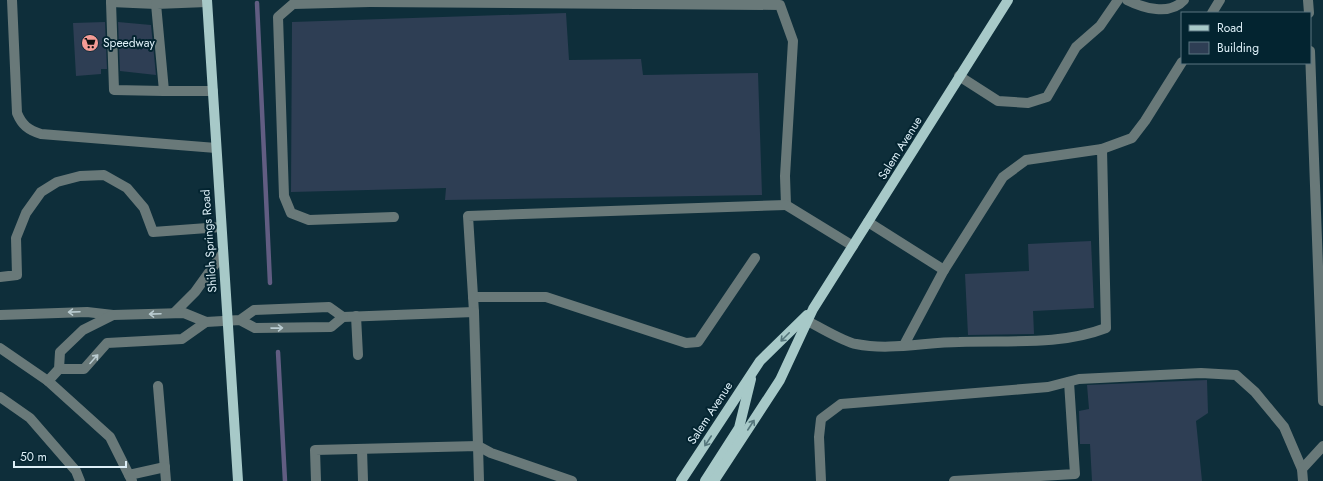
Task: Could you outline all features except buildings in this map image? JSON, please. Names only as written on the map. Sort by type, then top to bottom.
[{"type":"main road","name":"Salem Avenue","points":[[714,481],[780,380],[813,309],[1008,0]]},
{"type":"main road","name":"Shiloh Springs Road","points":[[207,1],[238,481]]},
{"type":"main road","name":"Salem Avenue","points":[[681,481],[760,362],[813,309]]},
{"type":"main road","points":[[705,481],[739,428],[753,372]]},
{"type":"street","points":[[12,0],[17,113],[21,123],[29,130],[41,134],[216,148]]},
{"type":"street","points":[[959,76],[998,102],[1028,103],[1048,97],[1076,47],[1100,26],[1118,0]]},
{"type":"street","points":[[1126,0],[1139,6],[1157,10],[1179,5],[1184,0]]},
{"type":"street","points":[[1213,12],[1220,0]]},
{"type":"street","points":[[1308,0],[1309,12]]},
{"type":"street","points":[[207,1],[156,4],[111,1],[114,90],[213,91]]},
{"type":"street","points":[[394,217],[309,220],[291,213],[284,196],[278,17],[293,4],[370,1],[780,5],[793,41],[785,176],[786,205]]},
{"type":"street","points":[[156,4],[164,91]]},
{"type":"street","points":[[904,345],[944,270],[1003,177],[1026,160],[1102,150],[1132,138],[1145,121],[1181,64]]},
{"type":"street","points":[[1310,64],[1323,401]]},
{"type":"street","points":[[807,321],[855,344],[884,346],[959,342],[1035,342],[1086,336],[1106,328],[1102,150]]},
{"type":"street","points":[[0,276],[17,275],[16,238],[26,213],[41,192],[57,182],[80,176],[104,175],[128,188],[144,208],[153,232],[221,227]]},
{"type":"street","points":[[479,481],[474,312],[468,216],[786,205],[853,246]]},
{"type":"street","points":[[868,222],[944,270]]},
{"type":"street","points":[[174,313],[195,292],[223,253]]},
{"type":"street","points":[[473,298],[546,297],[686,343],[698,342],[755,258]]},
{"type":"street","points":[[240,320],[254,310],[329,307],[343,317]]},
{"type":"street","points":[[0,315],[87,312],[113,315],[184,313],[206,322],[240,320],[256,328],[332,327],[343,317],[356,316],[474,312]]},
{"type":"street","points":[[48,381],[59,369],[60,352],[84,330],[113,315]]},
{"type":"street","points":[[356,316],[358,355]]},
{"type":"street","points":[[59,369],[84,369],[107,343],[182,339],[206,322]]},
{"type":"street","points":[[0,348],[48,381],[110,437],[130,478],[165,467]]},
{"type":"street","points":[[821,481],[819,437],[822,419],[841,404],[1048,387],[1079,379],[1201,372],[1236,375],[1255,392],[1284,427],[1302,469],[1303,481]]},
{"type":"street","points":[[954,481],[1075,474],[1069,382]]},
{"type":"street","points":[[158,386],[166,481]]},
{"type":"street","points":[[0,397],[30,418],[76,471],[80,481]]},
{"type":"street","points":[[316,481],[316,450],[478,446],[491,453],[557,479],[572,481]]},
{"type":"street","points":[[1302,469],[1323,446]]},
{"type":"street","points":[[362,449],[363,481]]},
{"type":"waterway","points":[[257,3],[270,283]]},
{"type":"waterway","points":[[278,352],[285,481]]},
{"type":"place","name":"Speedway","points":[[90,43]]}]
